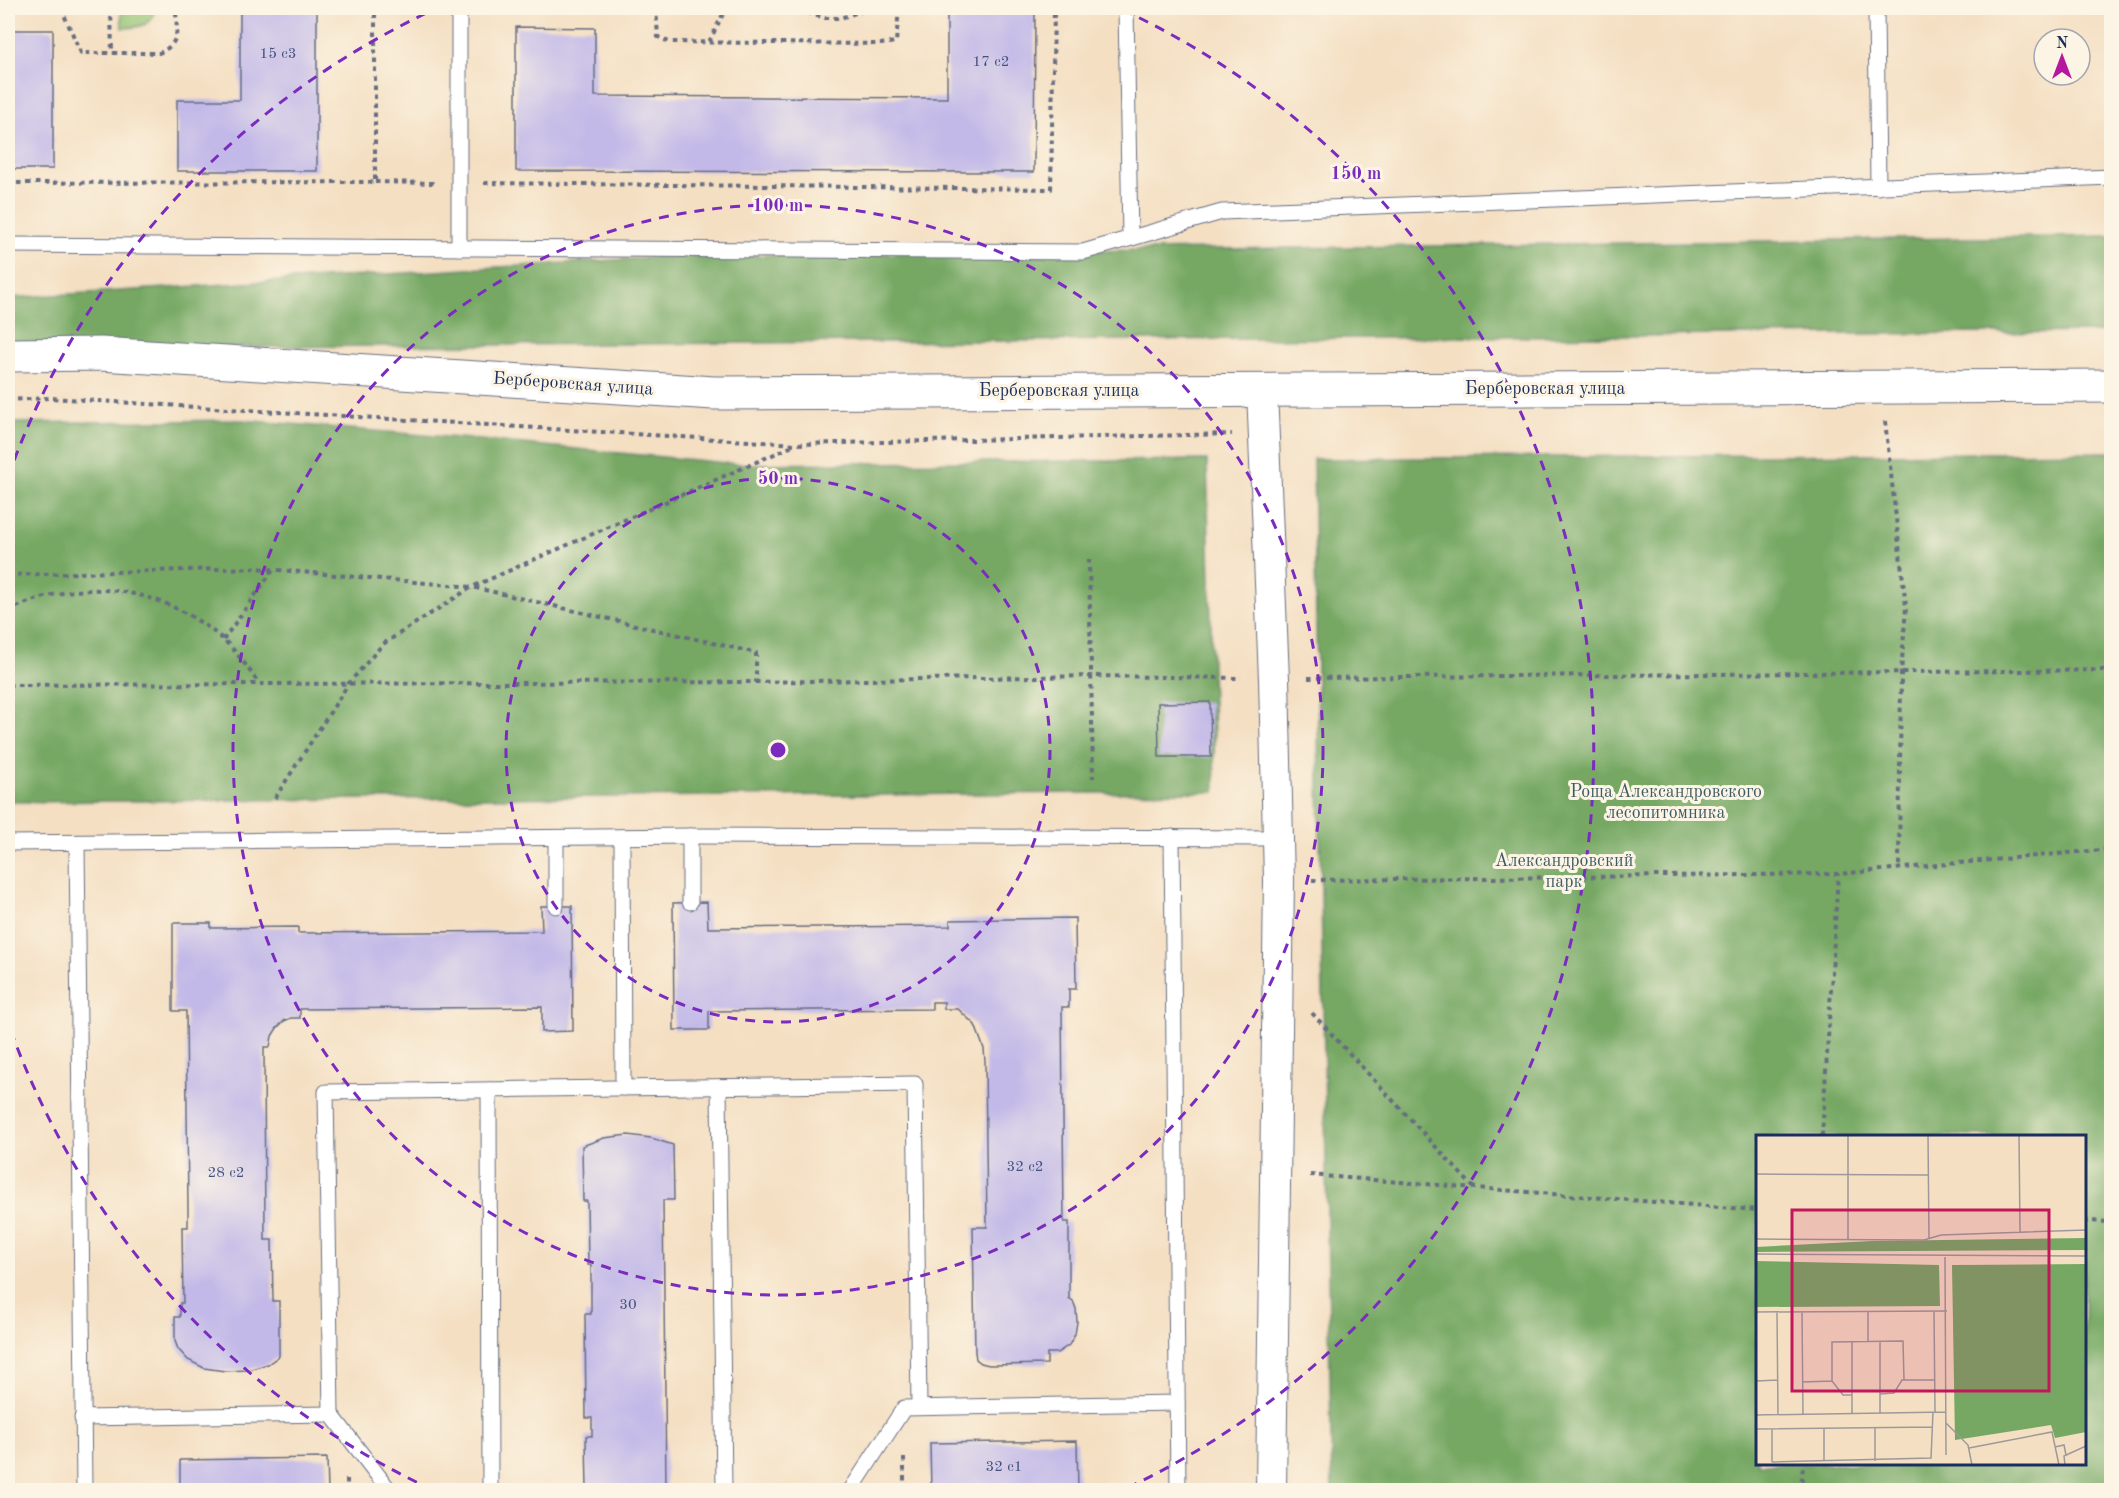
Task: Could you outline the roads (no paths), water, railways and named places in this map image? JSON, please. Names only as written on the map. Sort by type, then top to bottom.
[{"type":"street","name":"Берберовская улица","points":[[8,356],[101,354],[714,393],[2112,386]]},
{"type":"street","points":[[1262,390],[1274,679],[1279,880],[1271,1491]]},
{"type":"lane","points":[[459,8],[459,248]]},
{"type":"lane","points":[[1126,8],[1130,238]]},
{"type":"lane","points":[[1876,8],[1878,187]]},
{"type":"lane","points":[[8,245],[1083,252],[1222,212],[2112,177]]},
{"type":"lane","points":[[8,843],[690,836],[1278,838]]},
{"type":"lane","points":[[690,836],[690,902]]},
{"type":"lane","points":[[622,837],[623,1088]]},
{"type":"lane","points":[[1172,837],[1178,1491]]},
{"type":"lane","points":[[556,838],[556,906]]},
{"type":"lane","points":[[76,843],[84,1491]]},
{"type":"lane","points":[[389,1491],[331,1414],[326,1092],[915,1084],[919,1407]]},
{"type":"lane","points":[[719,1087],[724,1491]]},
{"type":"lane","points":[[489,1090],[490,1491]]},
{"type":"lane","points":[[851,1491],[904,1408],[1178,1403]]},
{"type":"lane","points":[[82,1418],[331,1414]]},
{"type":"park label","name":"Роща Александровского лесопитомника","points":[[1666,802]]},
{"type":"park label","name":"Александровский парк","points":[[1564,871]]}]
